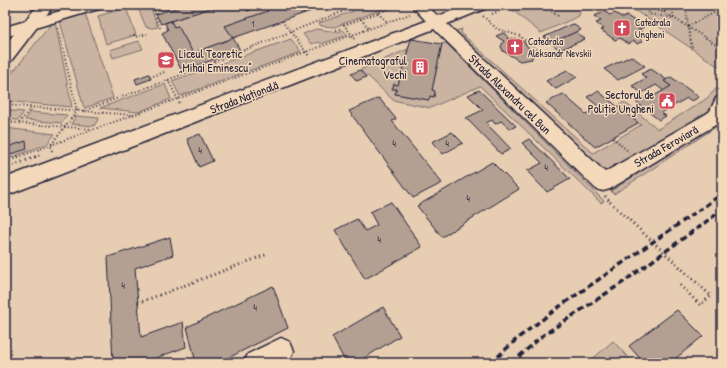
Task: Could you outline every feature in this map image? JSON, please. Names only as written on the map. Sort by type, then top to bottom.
[{"type":"main road","points":[[5,57],[31,24],[51,11]]},
{"type":"street","points":[[51,11],[97,5]]},
{"type":"street","name":"Strada Alexandru cel Bun","points":[[416,9],[435,22],[603,183]]},
{"type":"street","name":"Strada Națională","points":[[5,188],[435,22],[482,10]]},
{"type":"street","points":[[5,32],[31,24]]},
{"type":"street","name":"Strada Feroviară","points":[[603,183],[718,115],[722,103]]},
{"type":"street","points":[[257,363],[281,351]]},
{"type":"path","points":[[136,9],[149,5]]},
{"type":"path","points":[[160,28],[154,12],[168,8],[166,5]]},
{"type":"path","points":[[83,111],[168,80],[349,9],[346,5]]},
{"type":"path","points":[[355,40],[344,25],[400,5]]},
{"type":"path","points":[[543,5],[558,16]]},
{"type":"path","points":[[647,5],[650,14]]},
{"type":"path","points":[[653,5],[663,8],[670,5],[674,18]]},
{"type":"path","points":[[685,5],[692,49]]},
{"type":"path","points":[[656,7],[655,9],[657,11]]},
{"type":"path","points":[[663,8],[664,12]]},
{"type":"path","points":[[5,162],[369,29],[416,9]]},
{"type":"path","points":[[688,26],[722,9]]},
{"type":"path","points":[[482,10],[497,29],[520,36],[535,49],[543,53],[563,56]]},
{"type":"path","points":[[51,11],[77,111]]},
{"type":"path","points":[[644,17],[657,11],[664,12],[722,48]]},
{"type":"path","points":[[378,13],[387,22]]},
{"type":"path","points":[[650,14],[674,18]]},
{"type":"path","points":[[361,19],[369,29]]},
{"type":"path","points":[[282,21],[309,56]]},
{"type":"path","points":[[336,30],[342,28]]},
{"type":"path","points":[[134,35],[135,38],[147,34]]},
{"type":"path","points":[[150,77],[165,72]]},
{"type":"path","points":[[168,80],[180,104]]},
{"type":"path","points":[[5,105],[135,115]]},
{"type":"path","points":[[19,123],[31,107]]},
{"type":"path","points":[[52,151],[51,145],[77,111]]},
{"type":"path","points":[[5,122],[95,129]]},
{"type":"path","points":[[613,138],[640,161]]},
{"type":"path","points":[[610,202],[711,296],[700,305],[680,286]]},
{"type":"path","points":[[138,303],[268,254]]},
{"type":"shaded area","points":[[154,5],[163,5],[164,7],[152,11],[158,27],[146,27],[139,10]]},
{"type":"shaded area","points":[[220,5],[242,5],[247,11],[263,6],[268,11],[225,26],[233,38],[193,53],[178,26],[174,27],[171,21]]},
{"type":"shaded area","points":[[349,5],[394,5],[334,27],[321,26],[319,23],[354,11]]},
{"type":"shaded area","points":[[521,5],[581,5],[579,16],[541,33],[511,9]]},
{"type":"shaded area","points":[[627,5],[722,5],[722,69]]},
{"type":"shaded area","points":[[126,8],[136,35],[106,44],[98,16]]},
{"type":"shaded area","points":[[85,13],[113,98],[84,108],[60,21]]},
{"type":"shaded area","points":[[55,22],[72,107],[5,101],[5,82],[51,24]]},
{"type":"shaded area","points":[[316,29],[338,32],[343,30],[348,35],[321,44],[319,42],[311,44],[303,34]]},
{"type":"shaded area","points":[[462,29],[461,33],[593,153],[641,125],[618,106],[624,102],[658,129],[706,99],[722,83],[722,96],[711,110],[675,134],[602,175],[451,33]]},
{"type":"shaded area","points":[[291,39],[301,52],[180,96],[172,81]]},
{"type":"shaded area","points":[[139,41],[143,49],[113,58],[110,50]]},
{"type":"shaded area","points":[[446,43],[604,201],[601,203],[480,86],[430,108],[393,100],[360,70],[408,49],[398,85],[394,84],[393,89],[397,89],[395,94],[429,100],[430,96],[433,97],[432,90],[442,44]]},
{"type":"shaded area","points":[[165,84],[171,99],[138,112],[100,108]]},
{"type":"shaded area","points":[[5,110],[24,112],[18,120],[5,119]]},
{"type":"shaded area","points":[[30,112],[67,115],[62,123],[25,120]]},
{"type":"shaded area","points":[[76,116],[99,118],[94,126],[71,124]]},
{"type":"shaded area","points":[[722,116],[722,123],[614,194],[611,191],[720,120]]},
{"type":"shaded area","points":[[5,128],[55,134],[47,144],[5,160]]},
{"type":"shaded area","points":[[613,341],[633,363],[588,363]]},
{"type":"building","points":[[185,5],[220,5],[161,24],[156,14]]},
{"type":"building","points":[[242,5],[272,5],[273,7],[281,5],[328,5],[233,38],[225,26],[268,11],[263,6],[247,11]]},
{"type":"building","name":"Catedrala Ungheni","points":[[605,12],[610,15],[615,13],[623,18],[627,16],[644,27],[638,30],[647,35],[640,38],[643,41],[637,44],[634,41],[628,44],[620,38],[615,40],[601,30],[604,29],[596,23],[601,21],[594,16]]},
{"type":"building","points":[[171,21],[174,27],[178,26],[193,53],[233,38],[240,50],[182,71],[162,33],[168,30],[165,23]]},
{"type":"building","points":[[573,24],[581,30],[551,43],[544,37]]},
{"type":"building","points":[[576,32],[585,39],[560,50],[551,43]]},
{"type":"building","name":"Catedrala Aleksandr Nevskii","points":[[503,33],[509,37],[507,38],[508,39],[516,39],[524,42],[530,50],[535,53],[535,55],[532,56],[532,59],[520,61],[503,51],[501,46],[504,41],[496,36]]},
{"type":"building","name":"Cinematograful Vechi","points":[[411,39],[442,44],[432,90],[435,91],[434,97],[430,96],[429,100],[395,94],[397,89],[392,89],[394,84],[398,85]]},
{"type":"building","points":[[631,56],[645,66],[618,80],[604,69]]},
{"type":"building","points":[[651,69],[667,80],[664,81],[671,86],[664,91],[656,85],[642,93],[632,86],[646,78],[641,74]]},
{"type":"building","points":[[360,70],[366,77],[357,81],[351,74]]},
{"type":"building","points":[[567,70],[577,77],[556,89],[546,81]]},
{"type":"building","points":[[149,74],[151,79],[137,84],[135,79]]},
{"type":"building","points":[[671,77],[699,97],[692,101],[687,98],[661,113],[666,116],[659,120],[636,102],[643,97],[647,100],[671,86],[664,81]]},
{"type":"building","points":[[479,90],[516,126],[510,129],[501,121],[495,124],[492,120],[486,123],[511,149],[501,154],[466,118],[483,110],[468,95]]},
{"type":"building","points":[[598,91],[638,123],[595,147],[546,103],[563,94],[586,114],[599,107],[587,97]]},
{"type":"building","points":[[379,98],[396,119],[392,121],[442,183],[413,198],[349,111]]},
{"type":"building","points":[[452,132],[463,143],[443,154],[432,142]]},
{"type":"building","points":[[200,134],[213,161],[199,167],[187,139]]},
{"type":"building","points":[[529,139],[570,179],[547,192],[527,171],[542,163],[522,143]]},
{"type":"building","points":[[26,141],[27,149],[8,155],[7,147]]},
{"type":"building","points":[[492,162],[519,189],[442,237],[417,206]]},
{"type":"building","points":[[391,202],[422,247],[365,279],[335,230],[357,219],[365,231],[377,225],[370,212]]},
{"type":"building","points":[[170,237],[173,255],[135,268],[141,337],[183,322],[186,347],[142,363],[113,363],[108,257]]},
{"type":"building","points":[[273,286],[288,328],[218,363],[196,363],[187,327]]},
{"type":"building","points":[[383,307],[400,336],[356,363],[346,363],[332,337]]},
{"type":"building","points":[[677,310],[703,336],[670,363],[644,363],[629,346]]},
{"type":"railway","points":[[491,363],[519,337],[559,307],[722,194]]},
{"type":"railway","points":[[512,363],[542,336],[622,283],[722,210]]},
{"type":"place","name":"Catedrala Ungheni","points":[[622,28]]},
{"type":"place","name":"Catedrala Aleksandr Nevskii","points":[[515,47]]},
{"type":"place","name":"Liceul Teoretic „Mihai Eminescu”","points":[[166,60]]},
{"type":"place","name":"Cinematograful Vechi","points":[[420,67]]},
{"type":"place","name":"Sectorul de Poliție Ungheni","points":[[667,101]]}]
